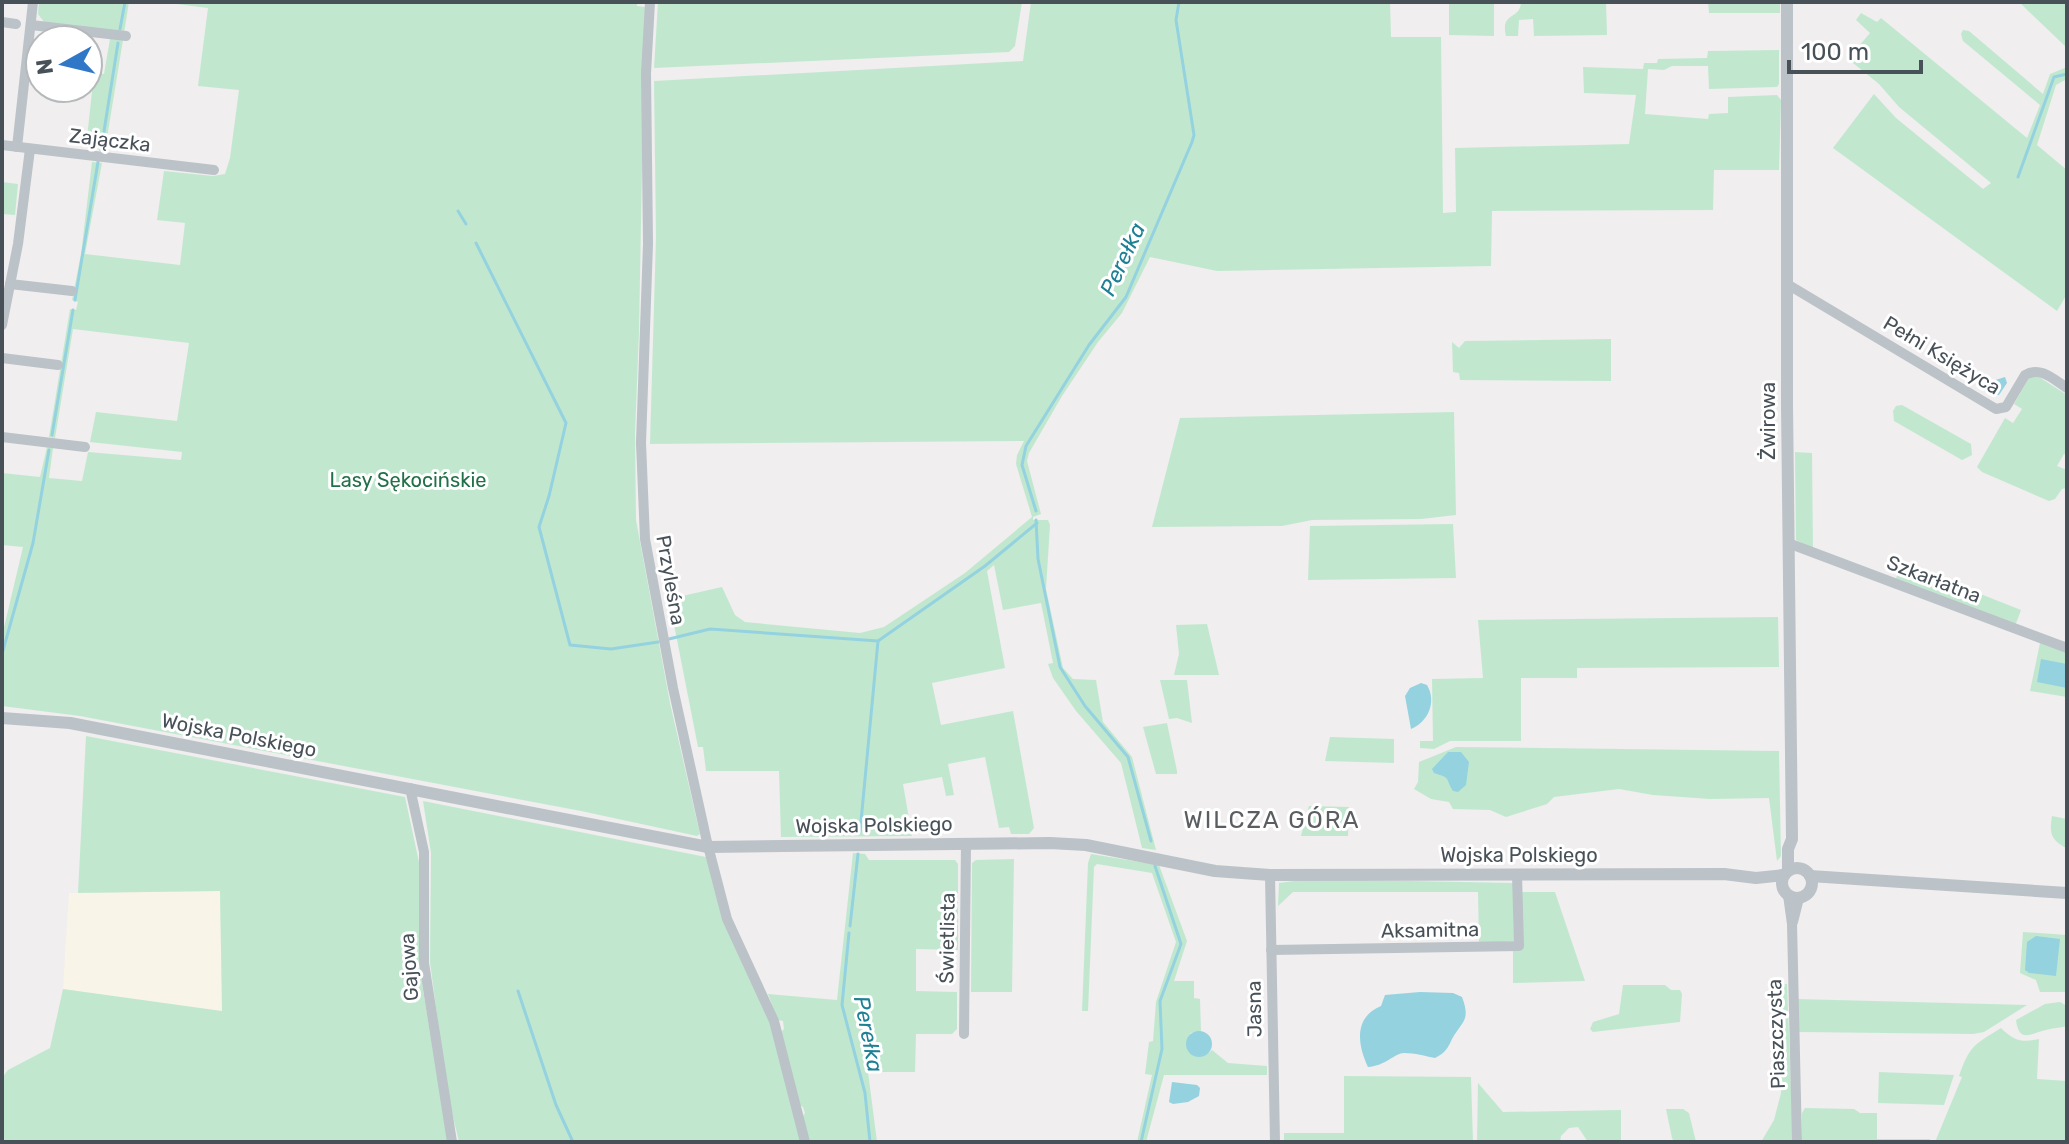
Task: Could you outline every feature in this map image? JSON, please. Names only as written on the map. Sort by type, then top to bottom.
[{"type":"street","points":[[31,24],[33,2]]},
{"type":"street","name":"Przyleśna","points":[[650,2],[646,73],[648,244],[641,443],[643,521],[664,643],[708,847],[729,926],[774,1021],[805,1142]]},
{"type":"street","name":"Żwirowa","points":[[1787,2],[1792,839],[1788,849],[1795,882]]},
{"type":"street","points":[[2,22],[16,24]]},
{"type":"street","points":[[104,33],[126,36]]},
{"type":"street","points":[[17,147],[24,86]]},
{"type":"street","name":"Zajączka","points":[[2,145],[214,170]]},
{"type":"street","points":[[2,325],[18,244],[30,149]]},
{"type":"street","name":"Pełni Księżyca","points":[[1787,284],[1996,409],[2006,407],[2029,372],[2045,373],[2067,388]]},
{"type":"street","points":[[7,289],[72,291]]},
{"type":"street","points":[[2,358],[58,365]]},
{"type":"street","points":[[2,437],[85,447]]},
{"type":"street","name":"Szkarłatna","points":[[1788,543],[2067,648]]},
{"type":"street","name":"Wojska Polskiego","points":[[2,718],[70,723],[708,847],[966,843],[1086,845],[1215,871],[1270,875],[1724,874],[1830,885],[1837,880],[2067,893]]},
{"type":"street","name":"Gajowa","points":[[410,788],[424,852],[424,963],[452,1142]]},
{"type":"street","name":"Świetlista","points":[[964,1034],[966,843]]},
{"type":"street","name":"Jasna","points":[[1270,875],[1275,1142]]},
{"type":"street","name":"Aksamitna","points":[[1271,950],[1519,946],[1517,875]]},
{"type":"street","name":"Piaszczysta","points":[[1795,882],[1792,989],[1797,1142]]},
{"type":"shaded area","points":[[220,891],[222,1012],[63,989],[69,893]]},
{"type":"green space","points":[[39,2],[129,2],[124,33],[104,30],[104,24],[44,22],[38,14]]},
{"type":"green space","name":"Lasy Sękocińskie","points":[[161,2],[637,2],[637,6],[645,7],[635,434],[636,520],[670,703],[700,834],[697,836],[80,716],[2,706],[2,636],[23,547],[2,545],[2,473],[40,477],[47,447],[53,448],[49,478],[82,481],[88,452],[181,460],[182,452],[90,442],[96,412],[177,421],[189,343],[73,329],[55,438],[49,437],[70,309],[76,310],[78,302],[72,300],[92,162],[102,163],[85,254],[180,265],[185,223],[157,220],[164,171],[213,176],[225,174],[230,158],[239,90],[198,86],[208,8]]},
{"type":"green space","points":[[658,2],[1022,2],[1015,46],[1009,52],[654,68]]},
{"type":"green space","points":[[1031,2],[1390,2],[1391,37],[1441,37],[1443,213],[1456,212],[1455,148],[1629,144],[1636,95],[1584,93],[1583,67],[1643,69],[1644,63],[1657,63],[1658,59],[1707,58],[1708,51],[1779,50],[1777,87],[1709,89],[1708,66],[1648,69],[1645,114],[1708,119],[1709,114],[1728,113],[1728,97],[1777,95],[1781,100],[1779,170],[1714,170],[1713,210],[1492,211],[1491,266],[1217,271],[1150,257],[1122,313],[1098,342],[1062,396],[1027,461],[1041,514],[1033,520],[1048,520],[1050,525],[1046,589],[1063,668],[1073,679],[1096,680],[1103,722],[1132,757],[1156,850],[1142,848],[1121,763],[1076,711],[1053,678],[1048,664],[1053,663],[1041,603],[1003,610],[994,565],[987,571],[1005,668],[932,683],[941,725],[1013,711],[1034,828],[1029,834],[1011,834],[1009,827],[999,828],[985,757],[948,764],[954,795],[946,796],[942,777],[903,784],[912,836],[781,837],[779,771],[706,771],[703,747],[698,747],[669,599],[722,587],[735,615],[745,622],[860,633],[884,627],[965,573],[1032,517],[1016,464],[1024,441],[650,444],[656,237],[654,81],[1023,61]]},
{"type":"green space","points":[[1449,2],[1494,2],[1494,36],[1449,35]]},
{"type":"green space","points":[[1521,2],[1606,2],[1607,35],[1534,36],[1533,19],[1519,20],[1518,36],[1506,36],[1506,23],[1520,8]]},
{"type":"green space","points":[[1708,2],[1780,2],[1780,13],[1709,13]]},
{"type":"green space","points":[[2019,2],[2067,2],[2067,48]]},
{"type":"green space","points":[[1861,13],[1877,22],[1881,18],[2027,138],[2040,105],[1963,41],[1963,30],[1969,31],[2043,94],[2050,74],[2067,67],[2067,79],[2056,85],[2037,145],[2067,170],[2067,294],[2057,311],[1833,148],[1874,94],[1896,118],[1983,189],[1991,183],[1899,107],[1879,84],[1848,59],[1870,33],[1856,20]]},
{"type":"green space","points":[[110,39],[123,40],[105,150],[86,147],[91,104],[104,104],[104,74]]},
{"type":"green space","points":[[2,182],[18,184],[15,215],[2,214]]},
{"type":"green space","points":[[1611,339],[1611,381],[1460,380],[1459,373],[1453,372],[1452,342],[1459,348],[1465,341]]},
{"type":"green space","points":[[2036,375],[2067,395],[2067,456],[2064,454],[2057,466],[2067,470],[2067,488],[2049,501],[1977,467],[2005,418],[2013,423],[2022,409],[2014,404],[2030,376]]},
{"type":"green space","points":[[1902,405],[1971,444],[1972,455],[1962,460],[1894,421],[1893,411],[1896,406]]},
{"type":"green space","points":[[1454,412],[1456,515],[1421,519],[1312,520],[1282,526],[1152,527],[1180,418]]},
{"type":"green space","points":[[1795,452],[1812,453],[1813,549],[1796,540]]},
{"type":"green space","points":[[1453,524],[1456,578],[1308,580],[1310,526]]},
{"type":"green space","points":[[1902,563],[2021,610],[2015,626],[1895,581]]},
{"type":"green space","points":[[1778,617],[1779,667],[1577,668],[1577,678],[1521,678],[1521,741],[1450,741],[1434,749],[1420,748],[1420,741],[1433,741],[1432,679],[1483,678],[1478,620]]},
{"type":"green space","points":[[1207,624],[1219,675],[1174,675],[1179,654],[1176,625]]},
{"type":"green space","points":[[2040,643],[2067,653],[2067,697],[2030,691]]},
{"type":"green space","points":[[1160,680],[1187,680],[1192,723],[1169,719]]},
{"type":"green space","points":[[1167,723],[1177,774],[1156,774],[1143,727]]},
{"type":"green space","points":[[86,736],[405,797],[419,862],[419,965],[448,1142],[2,1142],[2,1078],[8,1070],[50,1048],[63,989],[222,1011],[220,891],[78,893]]},
{"type":"green space","points":[[1330,737],[1394,739],[1394,763],[1325,761]]},
{"type":"green space","points":[[1456,747],[1779,751],[1781,856],[1777,861],[1769,798],[1710,799],[1619,789],[1554,797],[1547,804],[1506,817],[1490,810],[1453,809],[1449,802],[1431,799],[1414,789],[1418,782],[1419,762]]},
{"type":"green space","points":[[423,801],[706,857],[771,1021],[803,1142],[459,1142],[447,1091],[430,962],[431,853]]},
{"type":"green space","points":[[1309,806],[1349,807],[1348,836],[1301,836]]},
{"type":"green space","points":[[2052,816],[2067,819],[2066,848],[2052,835]]},
{"type":"green space","points":[[853,853],[865,854],[869,860],[955,860],[958,864],[958,950],[916,949],[916,991],[957,992],[957,1029],[952,1034],[916,1034],[915,1072],[868,1072],[877,1142],[809,1142],[802,1118],[805,1113],[798,1104],[780,1033],[784,1029],[783,1021],[778,1020],[768,994],[837,1000]]},
{"type":"green space","points":[[1091,854],[1159,865],[1187,941],[1174,981],[1194,981],[1194,998],[1200,999],[1201,1032],[1190,1033],[1206,1055],[1212,1050],[1228,1063],[1267,1066],[1267,1075],[1164,1075],[1146,1142],[1137,1142],[1152,1075],[1145,1074],[1149,1042],[1153,1041],[1156,1002],[1176,942],[1152,873],[1097,864],[1094,867],[1088,1011],[1082,1011],[1088,863]]},
{"type":"green space","points":[[1014,859],[1012,992],[971,992],[972,863],[976,860]]},
{"type":"green space","points":[[1309,879],[1513,883],[1514,941],[1479,943],[1478,892],[1293,892],[1278,906],[1279,883]]},
{"type":"green space","points":[[1521,892],[1555,892],[1585,981],[1513,983],[1513,950],[1521,950]]},
{"type":"green space","points":[[2023,932],[2067,935],[2067,992],[2040,992],[2036,980],[2020,973]]},
{"type":"green space","points":[[1782,984],[1787,984],[1793,1142],[1761,1142],[1774,1120],[1781,1093]]},
{"type":"green space","points":[[1623,985],[1665,985],[1671,990],[1680,990],[1680,1022],[1593,1032],[1590,1029],[1593,1022],[1619,1014]]},
{"type":"green space","points":[[1797,999],[2027,1005],[1984,1032],[1973,1034],[1799,1032]]},
{"type":"green space","points":[[2060,1002],[2067,1006],[2067,1026],[2026,1035],[2020,1032],[2016,1020],[2045,1004]]},
{"type":"green space","points":[[2001,1028],[2018,1040],[2039,1039],[2037,1079],[2067,1081],[2067,1142],[1935,1142],[1962,1077],[1959,1076],[1966,1058],[1979,1042]]},
{"type":"green space","points":[[1879,1072],[1954,1075],[1944,1105],[1878,1103]]},
{"type":"green space","points":[[1344,1076],[1471,1077],[1473,1142],[1284,1142],[1284,1133],[1344,1133]]},
{"type":"green space","points":[[1478,1083],[1503,1112],[1621,1110],[1621,1142],[1588,1142],[1578,1127],[1569,1128],[1561,1136],[1560,1142],[1477,1142]]},
{"type":"green space","points":[[1805,1108],[1877,1113],[1877,1139],[1930,1139],[1929,1142],[1802,1142],[1802,1113]]},
{"type":"green space","points":[[1666,1109],[1683,1109],[1689,1113],[1696,1142],[1674,1142],[1672,1138]]},
{"type":"water","points":[[1961,362],[1970,363],[1986,383],[2005,377],[2007,383],[1999,395],[1988,393],[1970,375],[1956,372]]},
{"type":"water","points":[[2041,659],[2067,664],[2067,688],[2037,682]]},
{"type":"water","points":[[1421,683],[1427,685],[1430,691],[1431,705],[1422,722],[1411,729],[1405,696],[1410,688]]},
{"type":"water","points":[[1448,752],[1461,752],[1469,762],[1466,785],[1458,792],[1453,791],[1446,777],[1434,773],[1432,769]]},
{"type":"water","points":[[2036,936],[2060,939],[2056,976],[2025,970],[2027,942]]},
{"type":"water","points":[[1453,993],[1462,997],[1465,1016],[1448,1048],[1435,1058],[1404,1053],[1368,1067],[1360,1040],[1366,1017],[1381,1006],[1385,995]]},
{"type":"water","points":[[1199,1031],[1208,1035],[1212,1044],[1208,1053],[1199,1057],[1190,1053],[1186,1044],[1190,1035]]},
{"type":"water","points":[[1172,1082],[1197,1085],[1200,1088],[1199,1096],[1188,1102],[1169,1102]]},
{"type":"waterway","points":[[120,29],[125,2]]},
{"type":"waterway","name":"Perełka","points":[[1036,511],[1022,465],[1026,446],[1089,345],[1126,297],[1194,135],[1176,20],[1179,2]]},
{"type":"waterway","points":[[101,150],[118,43]]},
{"type":"waterway","points":[[2018,177],[2054,77],[2067,74]]},
{"type":"waterway","points":[[75,300],[98,162]]},
{"type":"waterway","points":[[458,211],[466,224]]},
{"type":"waterway","points":[[476,243],[566,423],[539,527],[570,645],[611,649],[658,642]]},
{"type":"waterway","points":[[52,435],[73,310]]},
{"type":"waterway","points":[[2,654],[33,543],[49,450]]},
{"type":"waterway","points":[[1036,520],[1038,559],[1060,667],[1085,706],[1128,757],[1151,841]]},
{"type":"waterway","name":"Perełka","points":[[860,832],[878,641],[985,566],[1037,523]]},
{"type":"waterway","points":[[669,639],[710,629],[878,641]]},
{"type":"waterway","name":"Perełka","points":[[850,926],[858,854]]},
{"type":"waterway","points":[[1141,1142],[1162,1049],[1160,1001],[1181,944],[1155,866]]},
{"type":"waterway","name":"Perełka","points":[[849,933],[842,1005],[865,1093],[870,1142]]},
{"type":"waterway","points":[[518,991],[556,1105],[573,1142]]},
{"type":"district","name":"WILCZA GÓRA","points":[[1272,820]]}]
